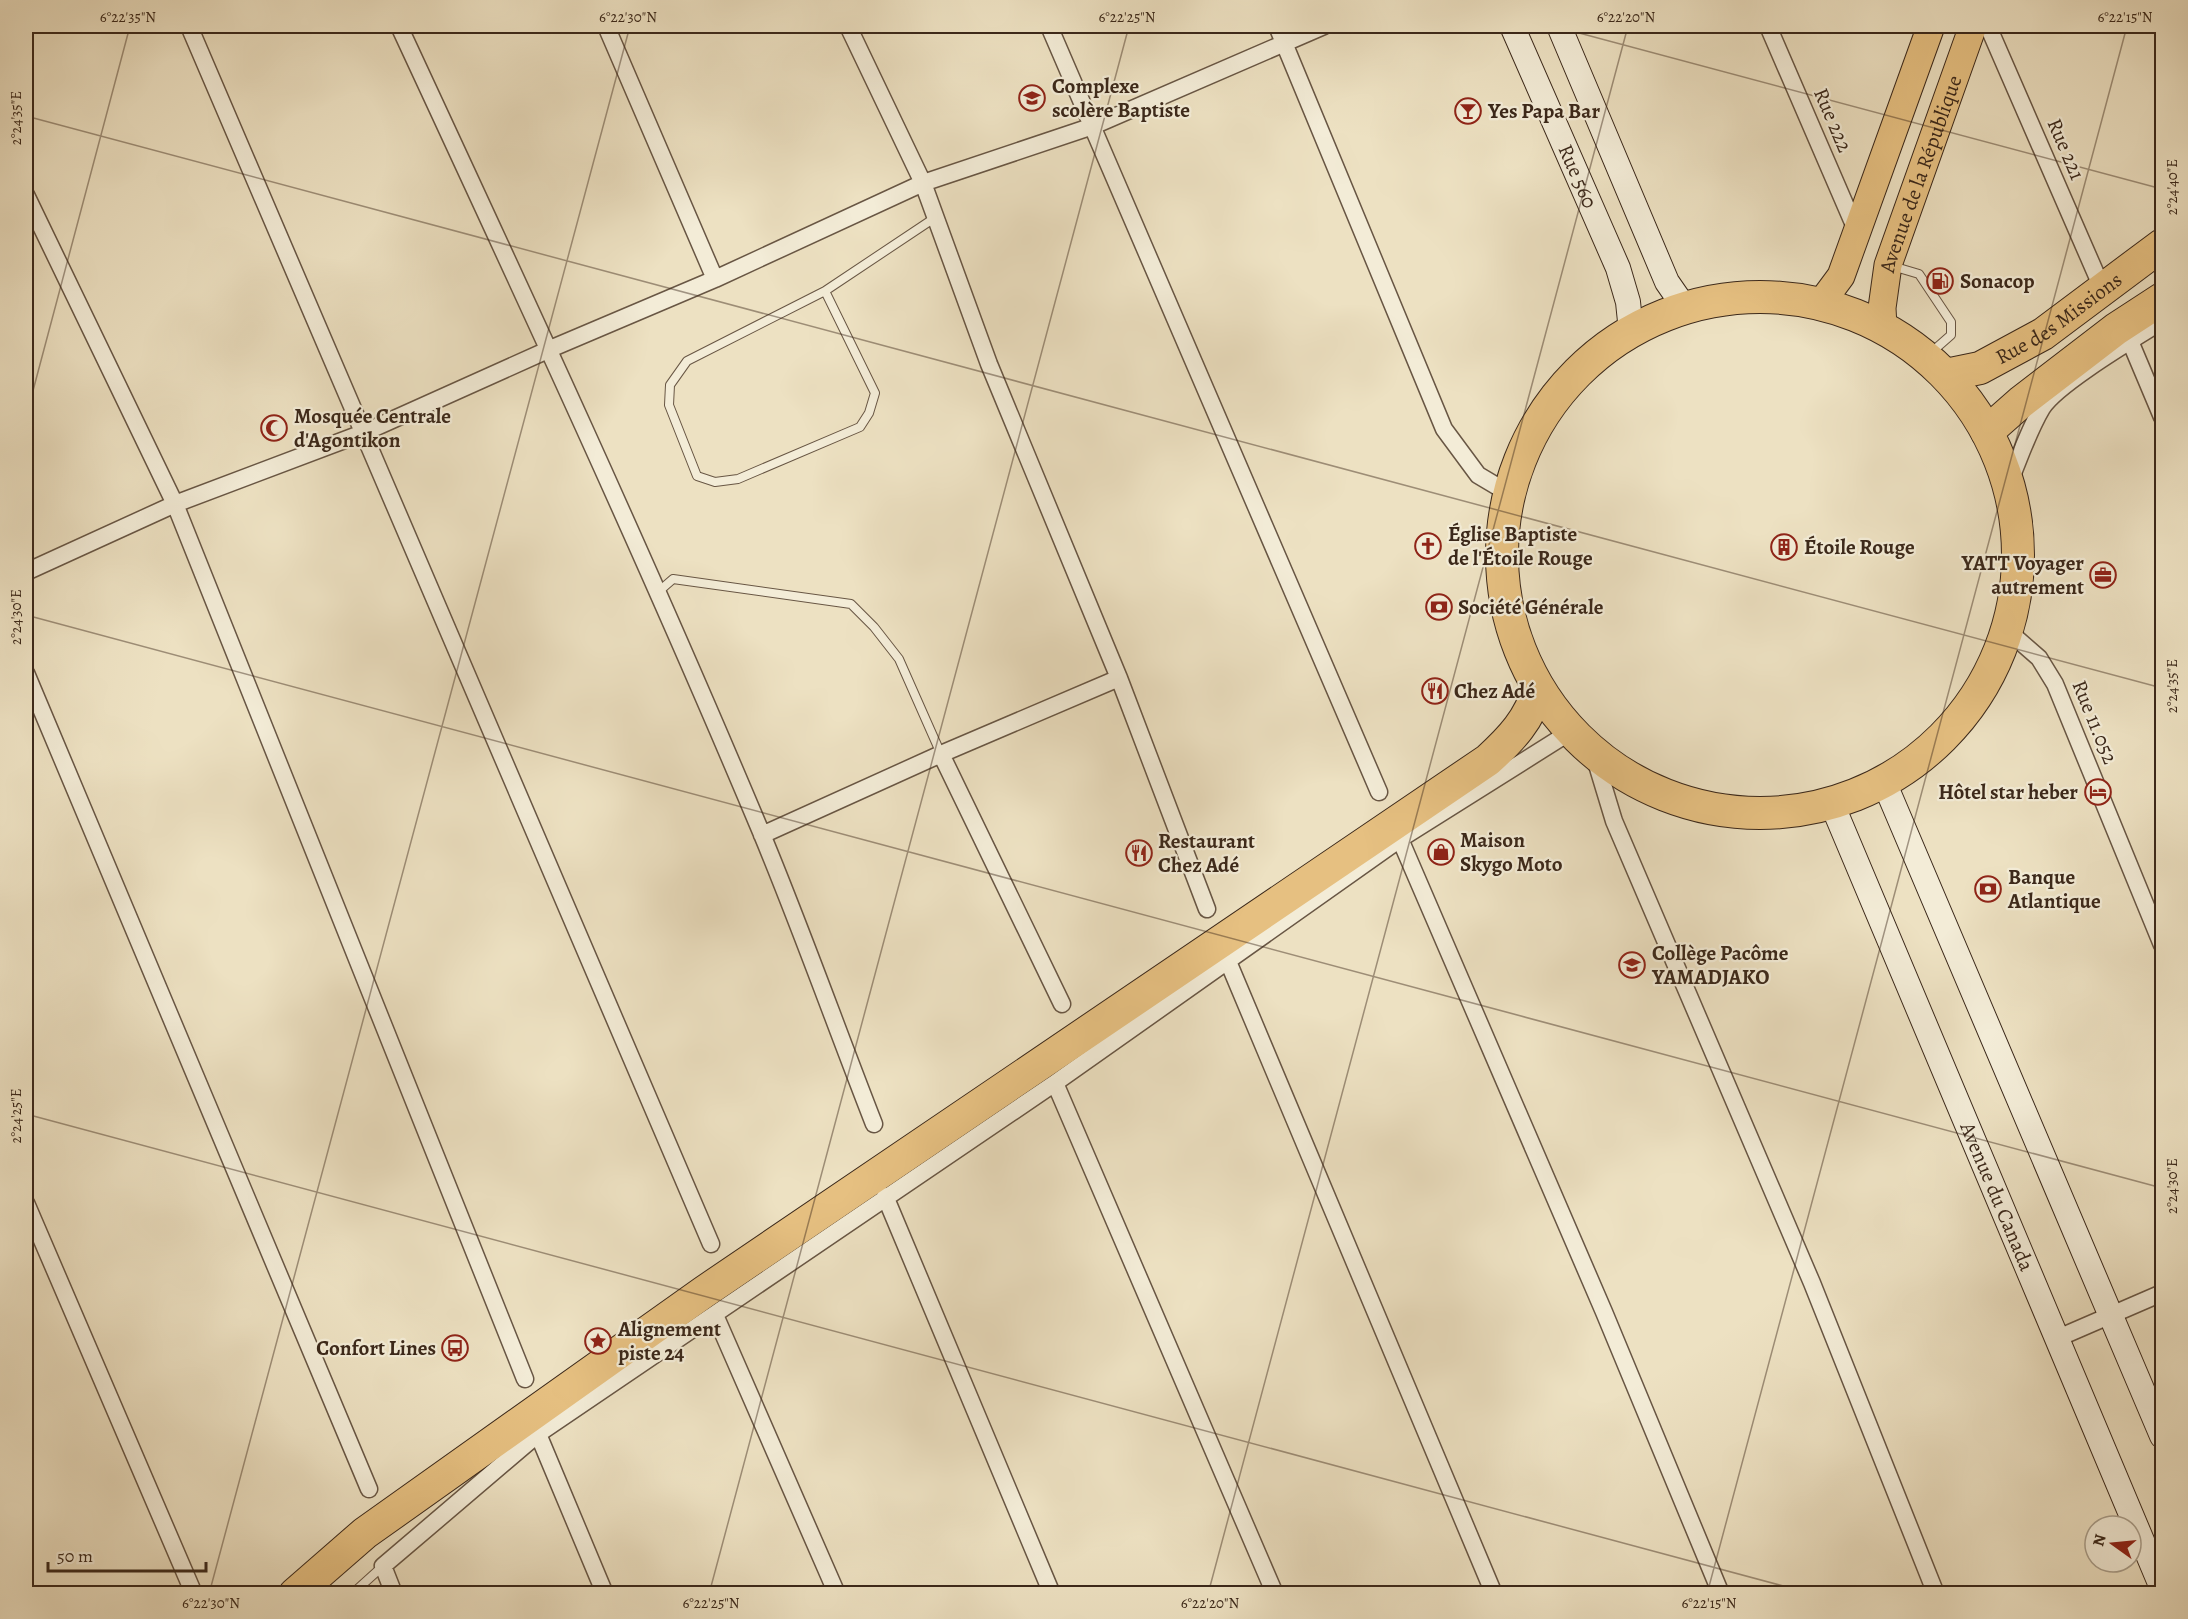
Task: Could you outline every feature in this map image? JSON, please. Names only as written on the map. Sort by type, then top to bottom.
[{"type":"highway","name":"Rue des Missions","points":[[1936,366],[1980,368],[2012,352],[2043,334],[2163,245]]},
{"type":"highway","points":[[1758,296],[1790,298],[1821,303],[1883,327],[1936,366],[1973,408],[1987,432],[2008,485],[2016,521],[2018,558],[2015,594],[2007,630],[1987,677],[1960,718],[1925,754],[1884,782],[1832,804],[1800,812],[1766,815],[1732,813],[1699,807],[1651,791],[1622,775],[1594,755],[1570,732],[1538,689],[1516,638],[1505,591],[1503,542],[1510,494],[1525,450],[1554,400],[1594,358],[1631,331],[1685,308],[1716,300],[1758,296]]},
{"type":"highway","name":"Rue des Missions","points":[[1987,432],[2021,402],[2116,329],[2163,299]]},
{"type":"highway","points":[[295,1593],[365,1533],[704,1293],[1488,760],[1508,742],[1526,719],[1538,689]]},
{"type":"main road","name":"Rue 560","points":[[1512,26],[1618,268],[1628,302],[1631,331]]},
{"type":"main road","name":"Rue 560","points":[[1559,26],[1666,282],[1685,308]]},
{"type":"main road","name":"Avenue de la République","points":[[1821,303],[1841,276],[1931,26]]},
{"type":"main road","name":"Avenue de la République","points":[[1883,327],[1882,308],[1888,265],[1973,26]]},
{"type":"main road","points":[[1884,782],[2163,1436]]},
{"type":"main road","name":"Avenue du Canada","points":[[1832,804],[2163,1588]]},
{"type":"street","points":[[189,26],[711,1244]]},
{"type":"street","points":[[399,26],[550,349],[658,592],[762,835],[874,1124]]},
{"type":"street","points":[[606,26],[715,279]]},
{"type":"street","points":[[848,26],[923,183],[989,364],[1119,678],[1207,909]]},
{"type":"street","points":[[1049,26],[1379,792]]},
{"type":"street","points":[[1276,26],[1444,429],[1478,475],[1510,494]]},
{"type":"street","points":[[26,572],[175,504],[363,433],[550,349],[715,279],[923,183],[1092,126],[1324,26]]},
{"type":"street","name":"Rue 222","points":[[1768,26],[1857,232]]},
{"type":"street","name":"Rue 221","points":[[1988,26],[2103,290]]},
{"type":"street","points":[[26,195],[175,504],[525,1379]]},
{"type":"street","points":[[2008,485],[2043,407],[2051,398],[2130,340],[2163,321]]},
{"type":"street","points":[[2130,340],[2163,417]]},
{"type":"street","name":"Rue 11.052","points":[[2007,630],[2040,658],[2055,684],[2163,945]]},
{"type":"street","points":[[26,674],[369,1488]]},
{"type":"street","points":[[762,835],[941,754],[1119,678]]},
{"type":"street","points":[[394,1593],[382,1566],[538,1434],[885,1196],[1055,1083],[1227,959],[1400,839],[1570,732]]},
{"type":"street","points":[[941,754],[1062,1004]]},
{"type":"street","points":[[1594,755],[1614,821],[1812,1283],[1936,1593]]},
{"type":"street","points":[[1400,839],[1604,1312],[1720,1593]]},
{"type":"street","points":[[1227,959],[1494,1593]]},
{"type":"street","points":[[1055,1083],[1275,1593]]},
{"type":"street","points":[[885,1196],[1052,1593]]},
{"type":"street","points":[[26,1203],[194,1593]]},
{"type":"street","points":[[2058,1338],[2163,1293]]},
{"type":"street","points":[[715,1314],[837,1593]]},
{"type":"street","points":[[538,1434],[605,1593]]},
{"type":"lane","points":[[825,291],[875,393],[865,420],[860,427],[738,479],[715,482],[697,476],[669,405],[670,385],[687,361],[825,291],[936,217]]},
{"type":"lane","points":[[1888,265],[1908,268],[1919,274],[1950,322],[1951,334],[1936,366]]},
{"type":"lane","points":[[658,592],[673,579],[851,604],[874,627],[899,659],[941,754]]},
{"type":"lane","points":[[352,1593],[382,1566]]},
{"type":"place","name":"Complexe scolère Baptiste","points":[[1032,98]]},
{"type":"place","name":"Yes Papa Bar","points":[[1468,111]]},
{"type":"place","name":"Sonacop","points":[[1940,281]]},
{"type":"place","name":"Mosquée Centrale d'Agontikon","points":[[274,428]]},
{"type":"place","name":"Église Baptiste de l'Étoile Rouge","points":[[1428,546]]},
{"type":"place","name":"Étoile Rouge","points":[[1784,547]]},
{"type":"place","name":"YATT Voyager autrement","points":[[2103,575]]},
{"type":"place","name":"Société Générale","points":[[1439,607]]},
{"type":"place","name":"Chez Adé","points":[[1435,691]]},
{"type":"place","name":"Hôtel star heber","points":[[2098,792]]},
{"type":"place","name":"Maison Skygo Moto","points":[[1441,852]]},
{"type":"place","name":"Restaurant Chez Adé","points":[[1139,853]]},
{"type":"place","name":"Banque Atlantique","points":[[1988,889]]},
{"type":"place","name":"Collège Pacôme YAMADJAKO","points":[[1632,965]]},
{"type":"place","name":"Alignement piste 24","points":[[598,1341]]},
{"type":"place","name":"Confort Lines","points":[[455,1348]]}]
